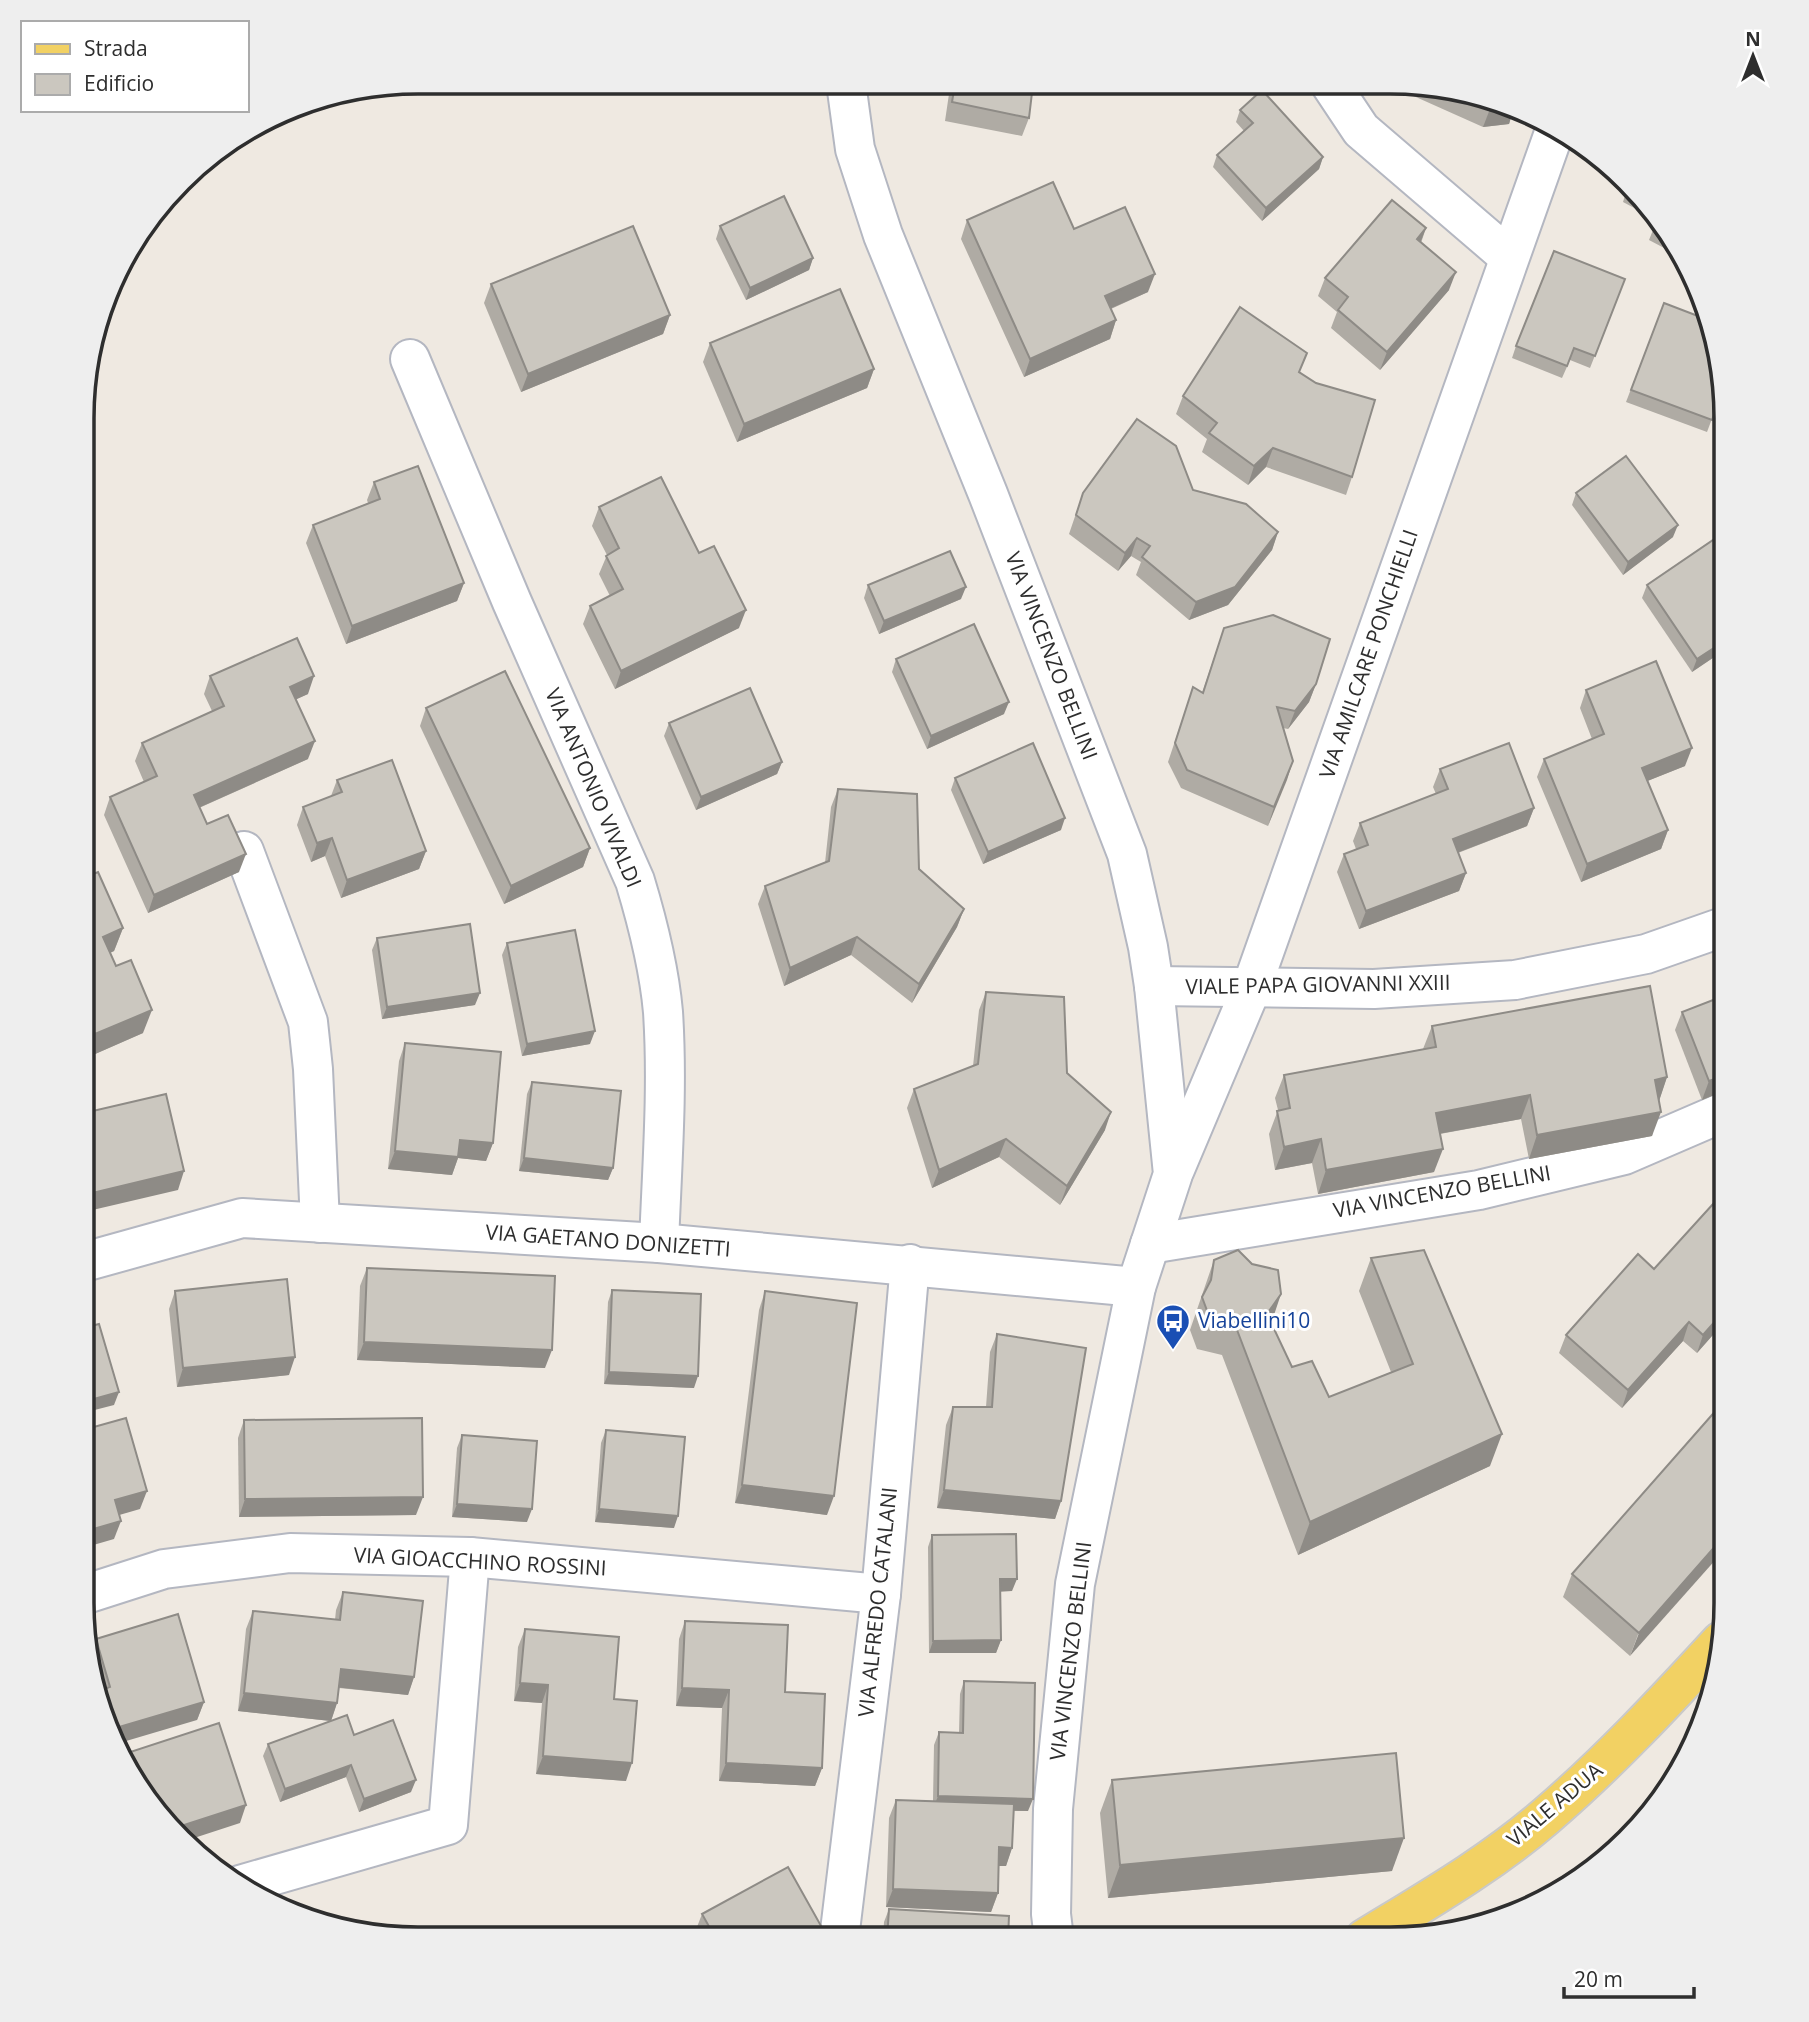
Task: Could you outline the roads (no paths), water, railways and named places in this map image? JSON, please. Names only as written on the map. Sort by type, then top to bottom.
[{"type":"main road","name":"VIALE ADUA","points":[[1384,1927],[1467,1876],[1543,1819],[1697,1681],[1709,1661]]},
{"type":"street","name":"VIA VINCENZO BELLINI","points":[[848,94],[855,149],[883,235],[988,494],[1127,854],[1154,986],[1173,1174],[1136,1287],[1075,1584],[1053,1809],[1053,1927]]},
{"type":"street","points":[[1337,94],[1361,130],[1509,257]]},
{"type":"street","name":"VIA AMILCARE PONCHIELLI","points":[[1173,1174],[1251,989],[1552,138]]},
{"type":"street","name":"VIA ANTONIO VIVALDI","points":[[410,359],[512,602],[635,881],[644,910],[663,1010],[665,1067],[659,1243]]},
{"type":"street","points":[[244,851],[308,1022],[313,1069],[320,1223]]},
{"type":"street","name":"VIALE PAPA GIOVANNI XXIII","points":[[1154,986],[1374,989],[1515,980],[1646,954],[1714,930]]},
{"type":"street","name":"VIA VINCENZO BELLINI","points":[[1150,1244],[1479,1189],[1624,1155],[1714,1116]]},
{"type":"street","name":"VIA GAETANO DONIZETTI","points":[[94,1259],[242,1218],[659,1243],[910,1264],[1136,1287]]},
{"type":"street","name":"VIA ALFREDO CATALANI","points":[[840,1927],[881,1594],[910,1264]]},
{"type":"street","name":"VIA GIOACCHINO ROSSINI","points":[[94,1591],[164,1569],[290,1553],[470,1557],[881,1594]]},
{"type":"street","points":[[252,1882],[448,1825],[470,1557]]},
{"type":"place","name":"Viabellini10","points":[[1173,1351]]}]
